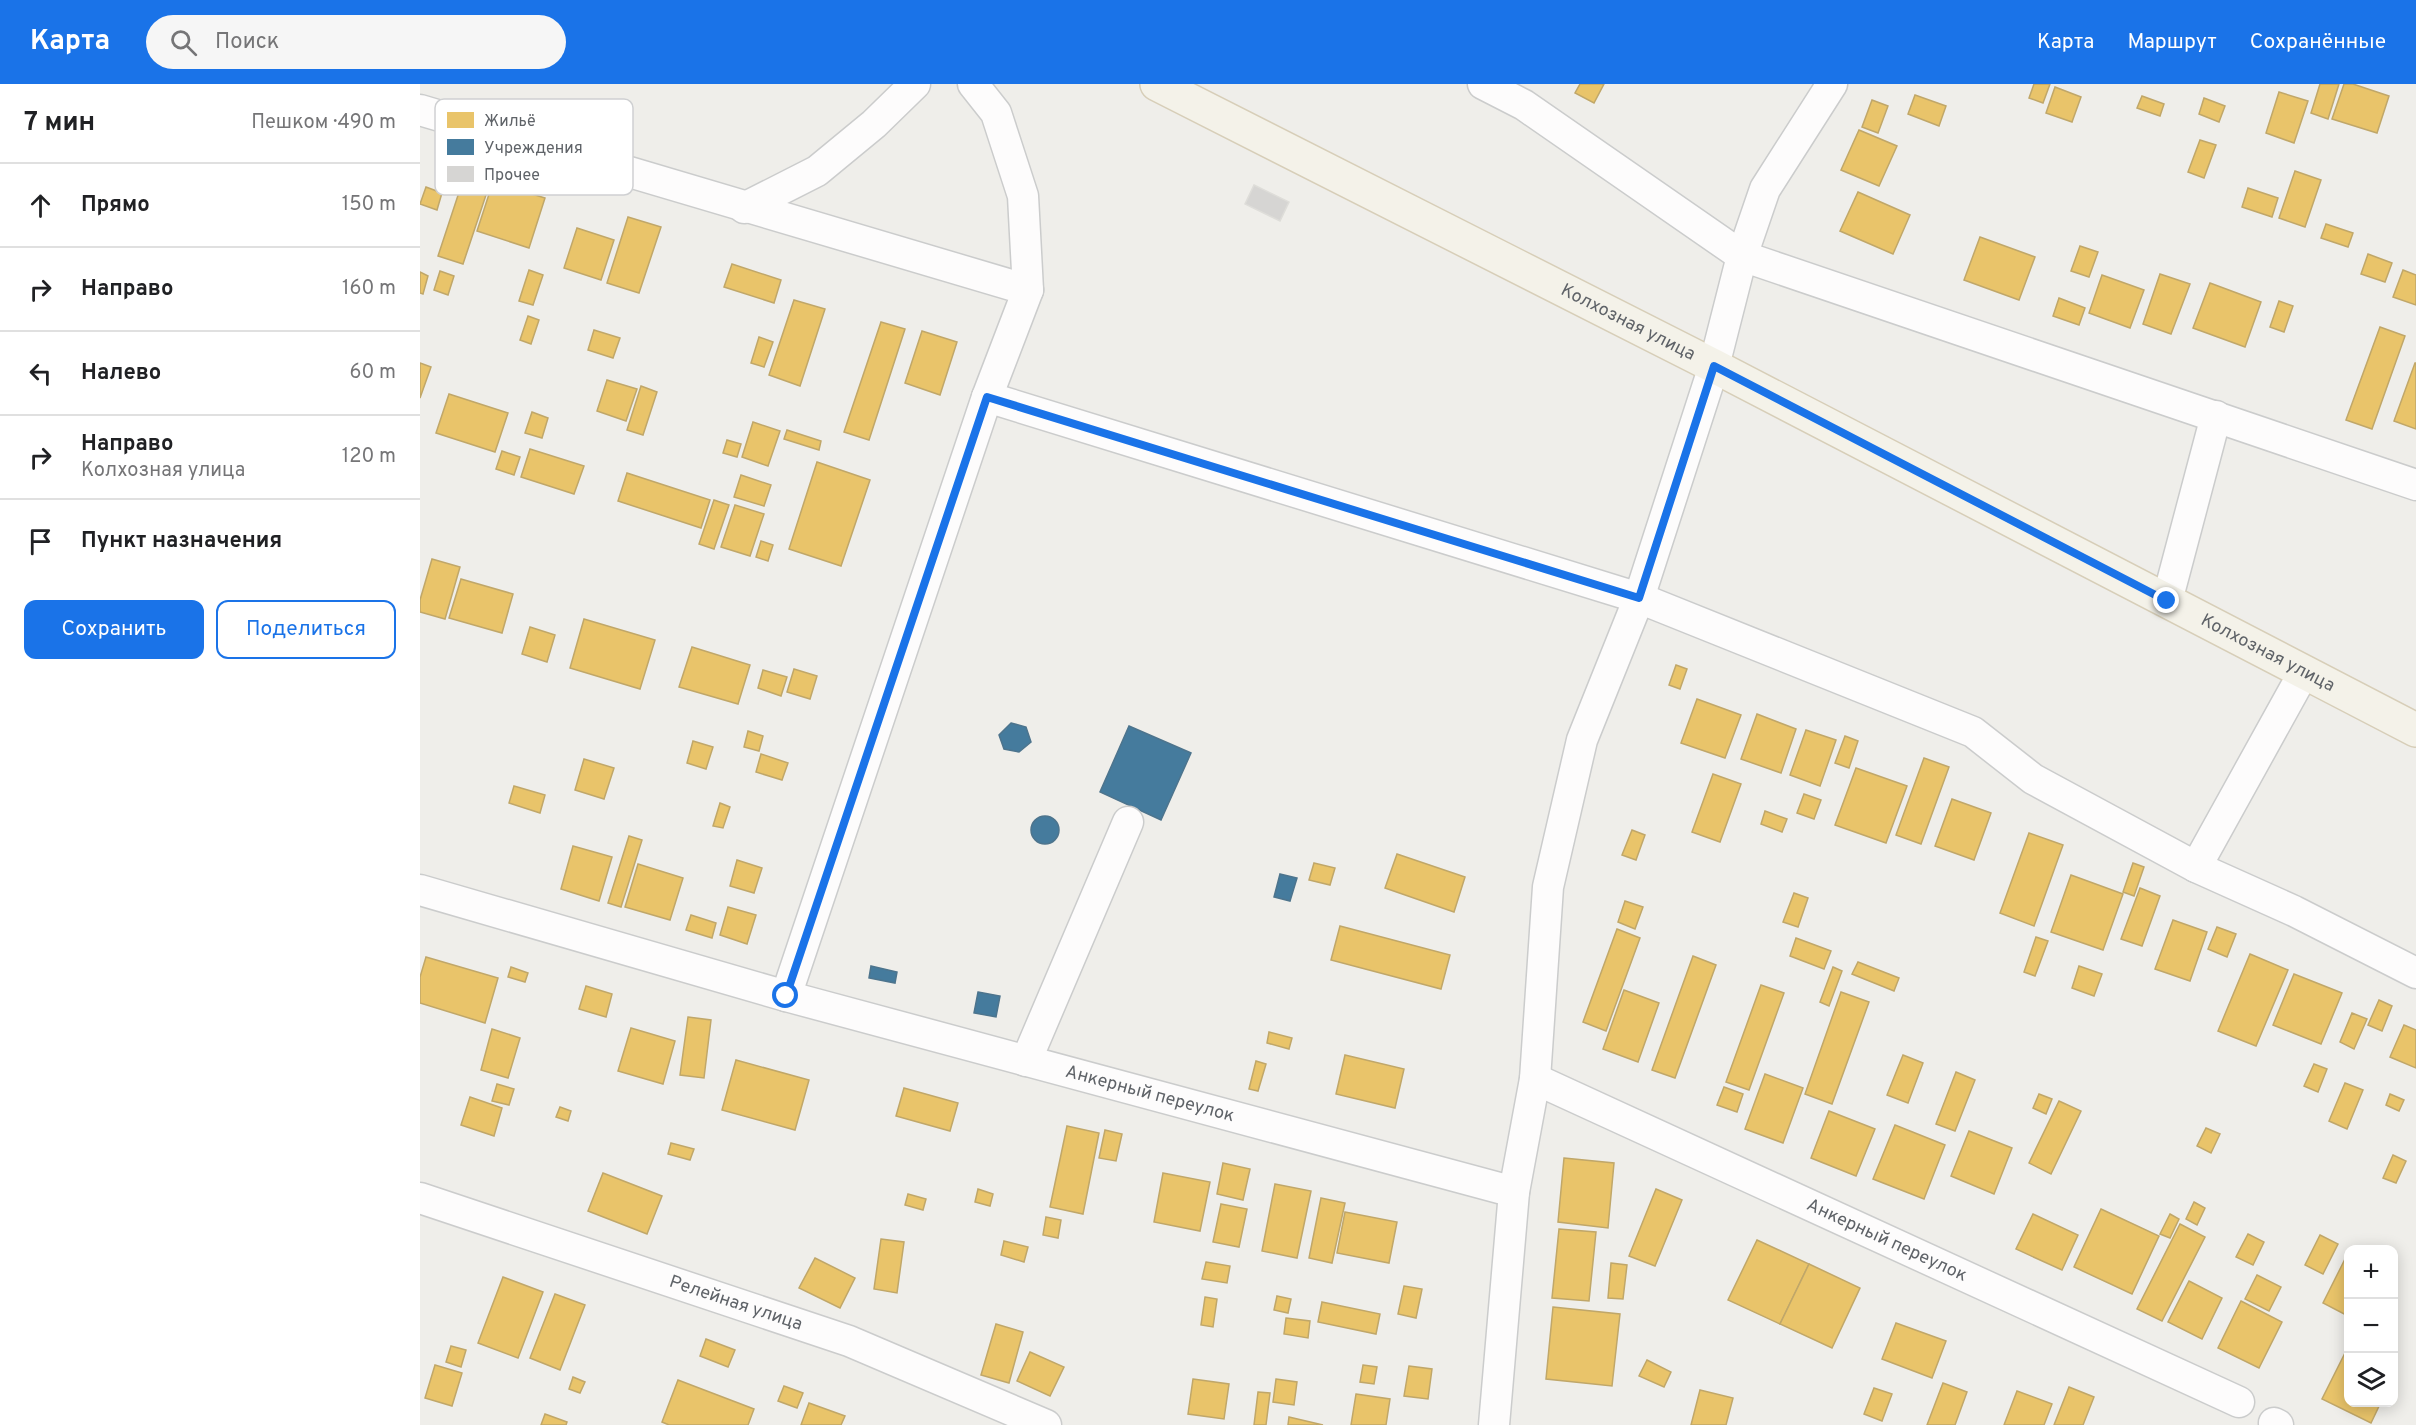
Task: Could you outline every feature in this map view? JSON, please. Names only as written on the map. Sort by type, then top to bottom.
[{"type":"main road","name":"Колхозная улица","points":[[1157,84],[1714,366],[2416,730]]},
{"type":"street","points":[[744,208],[817,171],[874,124],[915,84]]},
{"type":"street","points":[[786,996],[987,397],[1028,290],[1023,196],[996,113],[973,84]]},
{"type":"street","points":[[1483,84],[1524,105],[1742,256],[2416,485]]},
{"type":"street","points":[[1494,1425],[1514,1192],[1535,1079],[1548,886],[1582,740],[1639,598],[1714,366],[1742,256],[1765,189],[1832,84]]},
{"type":"street","points":[[420,111],[435,115]]},
{"type":"street","points":[[633,175],[1028,290]]},
{"type":"street","points":[[987,397],[1639,598],[1973,732],[2033,779],[2196,867],[2294,911],[2416,973]]},
{"type":"street","points":[[2167,601],[2216,416]]},
{"type":"street","points":[[2196,867],[2304,672]]},
{"type":"street","points":[[1026,1061],[1128,822]]},
{"type":"street","name":"Анкерный переулок","points":[[420,890],[786,996],[1514,1192]]},
{"type":"street","name":"Анкерный переулок","points":[[1535,1079],[2239,1402]]},
{"type":"street","name":"Релейная улица","points":[[420,1198],[849,1341],[1046,1425]]},
{"type":"building: Жильё","points":[[1580,84],[1604,84],[1594,103],[1575,93]]},
{"type":"building: Жильё","points":[[2034,84],[2050,84],[2043,103],[2029,98]]},
{"type":"building: Жильё","points":[[2320,84],[2339,84],[2328,119],[2311,113]]},
{"type":"building: Жильё","points":[[2344,84],[2353,84],[2389,96],[2377,133],[2332,119]]},
{"type":"building: Жильё","points":[[2055,87],[2081,97],[2072,122],[2046,113]]},
{"type":"building: Жильё","points":[[2279,92],[2308,101],[2294,143],[2266,133]]},
{"type":"building: Жильё","points":[[1915,95],[1946,106],[1939,126],[1908,114]]},
{"type":"building: Жильё","points":[[2142,96],[2164,104],[2160,116],[2137,108]]},
{"type":"building: Жильё","points":[[2204,98],[2225,106],[2219,122],[2199,114]]},
{"type":"building: Жильё","points":[[1872,100],[1888,106],[1878,133],[1862,127]]},
{"type":"building: Жильё","points":[[1859,130],[1897,146],[1879,186],[1841,170]]},
{"type":"building: Жильё","points":[[2200,140],[2216,145],[2204,178],[2188,172]]},
{"type":"building: Жильё","points":[[2295,171],[2321,180],[2305,227],[2279,218]]},
{"type":"building: Жильё","points":[[426,187],[435,190],[435,195],[441,195],[437,210],[420,204]]},
{"type":"building: Жильё","points":[[2248,188],[2278,198],[2272,217],[2242,207]]},
{"type":"building: Жильё","points":[[1858,192],[1910,215],[1893,254],[1840,231]]},
{"type":"building: Жильё","points":[[458,195],[486,195],[463,264],[438,256]]},
{"type":"building: Жильё","points":[[489,195],[535,195],[545,198],[529,248],[477,231]]},
{"type":"building: Жильё","points":[[628,217],[661,227],[639,293],[607,283]]},
{"type":"building: Жильё","points":[[2326,224],[2353,233],[2348,247],[2321,238]]},
{"type":"building: Жильё","points":[[577,228],[614,240],[601,280],[564,268]]},
{"type":"building: Жильё","points":[[1980,237],[2035,257],[2019,300],[1964,280]]},
{"type":"building: Жильё","points":[[2080,246],[2098,252],[2089,277],[2071,271]]},
{"type":"building: Жильё","points":[[2368,254],[2392,263],[2385,282],[2361,274]]},
{"type":"building: Жильё","points":[[732,264],[781,280],[774,303],[724,287]]},
{"type":"building: Жильё","points":[[529,270],[543,275],[533,305],[519,301]]},
{"type":"building: Жильё","points":[[2403,270],[2416,275],[2416,305],[2393,297]]},
{"type":"building: Жильё","points":[[440,271],[454,276],[448,295],[434,290]]},
{"type":"building: Жильё","points":[[420,272],[428,276],[423,294],[420,293]]},
{"type":"building: Жильё","points":[[2160,274],[2190,284],[2171,334],[2143,324]]},
{"type":"building: Жильё","points":[[2102,275],[2144,290],[2130,328],[2089,313]]},
{"type":"building: Жильё","points":[[2210,283],[2261,302],[2245,347],[2193,328]]},
{"type":"building: Жильё","points":[[2059,298],[2085,308],[2079,325],[2053,316]]},
{"type":"building: Жильё","points":[[794,300],[825,309],[800,386],[769,375]]},
{"type":"building: Жильё","points":[[2279,301],[2293,306],[2284,332],[2270,327]]},
{"type":"building: Жильё","points":[[528,316],[539,320],[531,344],[520,340]]},
{"type":"building: Жильё","points":[[881,322],[905,329],[869,440],[844,432]]},
{"type":"building: Жильё","points":[[2380,327],[2405,336],[2372,429],[2346,420]]},
{"type":"building: Жильё","points":[[594,330],[620,338],[613,358],[588,350]]},
{"type":"building: Жильё","points":[[922,331],[957,342],[940,395],[905,383]]},
{"type":"building: Жильё","points":[[759,337],[773,342],[764,367],[751,363]]},
{"type":"building: Жильё","points":[[420,363],[431,367],[420,398]]},
{"type":"building: Жильё","points":[[2416,363],[2416,429],[2394,421]]},
{"type":"building: Жильё","points":[[607,380],[637,389],[626,421],[597,411]]},
{"type":"building: Жильё","points":[[641,386],[657,392],[643,435],[627,430]]},
{"type":"building: Жильё","points":[[449,394],[508,413],[495,452],[436,433]]},
{"type":"building: Жильё","points":[[532,412],[548,418],[542,438],[525,433]]},
{"type":"building: Жильё","points":[[753,422],[780,431],[768,466],[742,457]]},
{"type":"building: Жильё","points":[[787,430],[821,441],[819,450],[784,439]]},
{"type":"building: Жильё","points":[[727,440],[741,444],[737,457],[723,453]]},
{"type":"building: Жильё","points":[[530,449],[584,466],[574,494],[521,477]]},
{"type":"building: Жильё","points":[[502,451],[520,457],[514,475],[496,469]]},
{"type":"building: Жильё","points":[[817,462],[870,480],[841,566],[789,549]]},
{"type":"building: Жильё","points":[[627,473],[710,500],[701,528],[618,501]]},
{"type":"building: Жильё","points":[[741,475],[771,485],[764,506],[734,497]]},
{"type":"building: Жильё","points":[[714,500],[729,505],[714,549],[699,544]]},
{"type":"building: Жильё","points":[[735,505],[764,514],[750,556],[721,547]]},
{"type":"building: Жильё","points":[[761,541],[773,545],[768,561],[756,557]]},
{"type":"building: Жильё","points":[[432,559],[460,567],[445,619],[420,612],[420,600]]},
{"type":"building: Жильё","points":[[461,579],[513,594],[502,633],[449,618]]},
{"type":"building: Жильё","points":[[584,619],[655,640],[640,689],[570,668]]},
{"type":"building: Жильё","points":[[530,627],[555,635],[547,662],[522,654]]},
{"type":"building: Жильё","points":[[692,647],[750,665],[738,704],[679,687]]},
{"type":"building: Жильё","points":[[1676,665],[1687,669],[1680,689],[1669,685]]},
{"type":"building: Жильё","points":[[794,669],[817,676],[810,699],[787,692]]},
{"type":"building: Жильё","points":[[763,670],[787,677],[781,696],[758,688]]},
{"type":"building: Жильё","points":[[1697,699],[1741,715],[1725,758],[1681,743]]},
{"type":"building: Жильё","points":[[1757,714],[1796,729],[1781,773],[1741,759]]},
{"type":"building: Жильё","points":[[1806,730],[1836,740],[1820,786],[1790,775]]},
{"type":"building: Жильё","points":[[748,731],[763,736],[759,751],[744,747]]},
{"type":"building: Жильё","points":[[1845,736],[1858,741],[1849,768],[1835,763]]},
{"type":"building: Жильё","points":[[693,741],[713,747],[706,769],[687,763]]},
{"type":"building: Жильё","points":[[761,754],[788,763],[782,780],[756,772]]},
{"type":"building: Жильё","points":[[1924,758],[1949,767],[1921,844],[1896,835]]},
{"type":"building: Жильё","points":[[584,759],[614,768],[604,799],[575,790]]},
{"type":"building: Жильё","points":[[1856,768],[1907,786],[1886,843],[1835,825]]},
{"type":"building: Жильё","points":[[1713,774],[1741,784],[1720,842],[1692,832]]},
{"type":"building: Жильё","points":[[514,786],[545,795],[540,813],[509,803]]},
{"type":"building: Жильё","points":[[1804,794],[1821,800],[1814,819],[1797,813]]},
{"type":"building: Жильё","points":[[1952,799],[1991,813],[1974,860],[1935,846]]},
{"type":"building: Жильё","points":[[720,803],[730,807],[723,828],[713,826]]},
{"type":"building: Жильё","points":[[1765,811],[1787,819],[1782,832],[1761,824]]},
{"type":"building: Жильё","points":[[1632,830],[1645,835],[1636,860],[1622,855]]},
{"type":"building: Жильё","points":[[2029,833],[2063,845],[2034,926],[2000,913]]},
{"type":"building: Жильё","points":[[629,836],[642,840],[621,907],[608,903]]},
{"type":"building: Жильё","points":[[573,846],[612,857],[599,901],[561,889]]},
{"type":"building: Жильё","points":[[1397,854],[1465,877],[1454,912],[1385,888]]},
{"type":"building: Жильё","points":[[737,860],[762,868],[754,893],[730,886]]},
{"type":"building: Жильё","points":[[1314,863],[1335,868],[1330,885],[1309,880]]},
{"type":"building: Жильё","points":[[2133,863],[2144,867],[2134,896],[2123,892]]},
{"type":"building: Жильё","points":[[638,864],[683,878],[670,920],[625,907]]},
{"type":"building: Жильё","points":[[2071,875],[2123,894],[2103,950],[2051,932]]},
{"type":"building: Жильё","points":[[2140,888],[2160,896],[2142,946],[2121,939]]},
{"type":"building: Жильё","points":[[1794,893],[1808,898],[1798,927],[1783,922]]},
{"type":"building: Жильё","points":[[1625,901],[1643,907],[1635,929],[1618,922]]},
{"type":"building: Жильё","points":[[728,907],[756,915],[747,944],[720,935]]},
{"type":"building: Жильё","points":[[691,915],[716,923],[712,938],[686,930]]},
{"type":"building: Жильё","points":[[2173,920],[2207,932],[2190,981],[2155,969]]},
{"type":"building: Жильё","points":[[1340,926],[1450,955],[1441,989],[1331,960]]},
{"type":"building: Жильё","points":[[2217,927],[2236,934],[2227,957],[2208,949]]},
{"type":"building: Жильё","points":[[1617,929],[1640,938],[1606,1031],[1583,1022]]},
{"type":"building: Жильё","points":[[2036,937],[2048,941],[2035,976],[2024,972]]},
{"type":"building: Жильё","points":[[1796,938],[1831,951],[1824,969],[1790,956]]},
{"type":"building: Жильё","points":[[2250,954],[2288,970],[2256,1046],[2218,1031]]},
{"type":"building: Жильё","points":[[1693,956],[1716,965],[1675,1078],[1652,1070]]},
{"type":"building: Жильё","points":[[426,957],[498,978],[485,1023],[420,1003],[420,977]]},
{"type":"building: Жильё","points":[[1858,962],[1899,978],[1894,991],[1852,974]]},
{"type":"building: Жильё","points":[[2079,966],[2102,974],[2094,996],[2072,988]]},
{"type":"building: Жильё","points":[[511,967],[528,973],[525,982],[508,977]]},
{"type":"building: Жильё","points":[[1833,967],[1842,971],[1829,1006],[1820,1002]]},
{"type":"building: Жильё","points":[[2294,974],[2342,993],[2321,1044],[2273,1025]]},
{"type":"building: Жильё","points":[[1761,985],[1784,993],[1749,1090],[1726,1082]]},
{"type":"building: Жильё","points":[[586,986],[612,994],[606,1017],[579,1009]]},
{"type":"building: Жильё","points":[[1624,990],[1659,1003],[1638,1062],[1603,1049]]},
{"type":"building: Жильё","points":[[1841,992],[1869,1002],[1832,1104],[1805,1094]]},
{"type":"building: Жильё","points":[[2379,1000],[2392,1006],[2382,1031],[2368,1025]]},
{"type":"building: Жильё","points":[[2352,1013],[2367,1019],[2354,1049],[2340,1042]]},
{"type":"building: Жильё","points":[[688,1017],[711,1020],[704,1078],[680,1075]]},
{"type":"building: Жильё","points":[[2404,1025],[2416,1030],[2416,1068],[2390,1057]]},
{"type":"building: Жильё","points":[[631,1028],[675,1041],[663,1084],[618,1071]]},
{"type":"building: Жильё","points":[[492,1029],[520,1038],[508,1078],[481,1070]]},
{"type":"building: Жильё","points":[[1269,1032],[1292,1038],[1289,1049],[1267,1043]]},
{"type":"building: Жильё","points":[[1345,1055],[1404,1069],[1395,1108],[1336,1094]]},
{"type":"building: Жильё","points":[[1903,1055],[1923,1063],[1908,1103],[1887,1095]]},
{"type":"building: Жильё","points":[[736,1060],[809,1080],[795,1130],[722,1110]]},
{"type":"building: Жильё","points":[[1256,1061],[1266,1064],[1258,1091],[1249,1089]]},
{"type":"building: Жильё","points":[[2314,1064],[2327,1069],[2318,1092],[2304,1086]]},
{"type":"building: Жильё","points":[[1956,1072],[1975,1080],[1955,1131],[1936,1124]]},
{"type":"building: Жильё","points":[[1765,1074],[1803,1088],[1783,1143],[1745,1129]]},
{"type":"building: Жильё","points":[[2345,1083],[2363,1090],[2347,1129],[2329,1121]]},
{"type":"building: Жильё","points":[[497,1084],[514,1089],[509,1105],[492,1101]]},
{"type":"building: Жильё","points":[[1724,1087],[1743,1094],[1737,1112],[1717,1105]]},
{"type":"building: Жильё","points":[[904,1088],[958,1103],[950,1131],[896,1116]]},
{"type":"building: Жильё","points":[[2039,1094],[2052,1099],[2046,1114],[2033,1108]]},
{"type":"building: Жильё","points":[[2390,1094],[2404,1100],[2399,1111],[2386,1105]]},
{"type":"building: Жильё","points":[[470,1097],[502,1108],[494,1136],[461,1125]]},
{"type":"building: Жильё","points":[[2059,1101],[2081,1111],[2051,1174],[2029,1163]]},
{"type":"building: Жильё","points":[[560,1107],[571,1111],[568,1121],[556,1117]]},
{"type":"building: Жильё","points":[[1829,1111],[1875,1129],[1856,1176],[1811,1158]]},
{"type":"building: Жильё","points":[[1895,1125],[1945,1145],[1924,1199],[1873,1179]]},
{"type":"building: Жильё","points":[[1067,1126],[1099,1133],[1083,1214],[1050,1207]]},
{"type":"building: Жильё","points":[[2206,1128],[2220,1134],[2211,1153],[2197,1146]]},
{"type":"building: Жильё","points":[[1105,1130],[1122,1134],[1116,1161],[1099,1158]]},
{"type":"building: Жильё","points":[[1969,1131],[2012,1148],[1994,1194],[1951,1176]]},
{"type":"building: Жильё","points":[[671,1143],[694,1149],[690,1160],[668,1154]]},
{"type":"building: Жильё","points":[[2393,1155],[2406,1161],[2396,1183],[2383,1178]]},
{"type":"building: Жильё","points":[[1564,1158],[1614,1163],[1608,1228],[1558,1222]]},
{"type":"building: Жильё","points":[[1223,1163],[1250,1169],[1243,1200],[1217,1194]]},
{"type":"building: Жильё","points":[[603,1173],[662,1196],[647,1234],[588,1211]]},
{"type":"building: Жильё","points":[[1163,1173],[1210,1182],[1200,1231],[1154,1222]]},
{"type":"building: Жильё","points":[[1275,1184],[1311,1191],[1297,1258],[1262,1251]]},
{"type":"building: Жильё","points":[[978,1189],[993,1194],[990,1206],[975,1202]]},
{"type":"building: Жильё","points":[[1656,1189],[1682,1200],[1655,1266],[1629,1256]]},
{"type":"building: Жильё","points":[[908,1194],[926,1199],[923,1210],[905,1205]]},
{"type":"building: Жильё","points":[[1321,1198],[1345,1203],[1332,1263],[1309,1258]]},
{"type":"building: Жильё","points":[[2194,1202],[2205,1208],[2197,1225],[2186,1219]]},
{"type":"building: Жильё","points":[[1221,1204],[1247,1209],[1239,1247],[1213,1242]]},
{"type":"building: Жильё","points":[[2101,1209],[2159,1236],[2132,1294],[2074,1267]]},
{"type":"building: Жильё","points":[[1345,1212],[1397,1222],[1389,1263],[1337,1253]]},
{"type":"building: Жильё","points":[[2033,1214],[2078,1235],[2062,1270],[2016,1249]]},
{"type":"building: Жильё","points":[[2170,1214],[2179,1219],[2170,1238],[2160,1234]]},
{"type":"building: Жильё","points":[[1046,1217],[1061,1220],[1058,1238],[1043,1235]]},
{"type":"building: Жильё","points":[[2180,1224],[2205,1237],[2162,1321],[2137,1309]]},
{"type":"building: Жильё","points":[[1559,1229],[1596,1232],[1589,1301],[1552,1298]]},
{"type":"building: Жильё","points":[[2248,1234],[2264,1242],[2253,1265],[2236,1257]]},
{"type":"building: Жильё","points":[[2320,1235],[2338,1244],[2323,1274],[2305,1265]]},
{"type":"building: Жильё","points":[[881,1239],[904,1242],[897,1293],[874,1289]]},
{"type":"building: Жильё","points":[[1757,1240],[1809,1264],[1780,1324],[1728,1300]]},
{"type":"building: Жильё","points":[[1004,1241],[1028,1247],[1024,1262],[1001,1255]]},
{"type":"building: Жильё","points":[[815,1258],[855,1278],[840,1308],[799,1288]]},
{"type":"building: Жильё","points":[[2344,1261],[2344,1314],[2323,1303]]},
{"type":"building: Жильё","points":[[1206,1262],[1230,1266],[1227,1283],[1202,1279]]},
{"type":"building: Жильё","points":[[1611,1263],[1627,1265],[1623,1299],[1608,1298]]},
{"type":"building: Жильё","points":[[1809,1264],[1860,1288],[1832,1348],[1780,1324]]},
{"type":"building: Жильё","points":[[2257,1275],[2281,1287],[2269,1311],[2245,1299]]},
{"type":"building: Жильё","points":[[503,1277],[543,1292],[518,1358],[478,1343]]},
{"type":"building: Жильё","points":[[2189,1281],[2222,1298],[2202,1339],[2168,1322]]},
{"type":"building: Жильё","points":[[1404,1286],[1422,1289],[1416,1318],[1398,1314]]},
{"type":"building: Жильё","points":[[555,1294],[585,1305],[560,1370],[530,1358]]},
{"type":"building: Жильё","points":[[1277,1296],[1291,1299],[1288,1313],[1274,1310]]},
{"type":"building: Жильё","points":[[1205,1297],[1217,1299],[1213,1327],[1201,1325]]},
{"type":"building: Жильё","points":[[2241,1301],[2282,1322],[2259,1368],[2218,1348]]},
{"type":"building: Жильё","points":[[1322,1302],[1380,1314],[1376,1334],[1318,1322]]},
{"type":"building: Жильё","points":[[1553,1307],[1620,1314],[1612,1386],[1546,1379]]},
{"type":"building: Жильё","points":[[1286,1318],[1310,1321],[1308,1338],[1284,1334]]},
{"type":"building: Жильё","points":[[1896,1323],[1946,1341],[1932,1378],[1882,1359]]},
{"type":"building: Жильё","points":[[996,1324],[1023,1332],[1009,1383],[981,1375]]},
{"type":"building: Жильё","points":[[706,1339],[735,1350],[728,1367],[700,1356]]},
{"type":"building: Жильё","points":[[451,1346],[466,1350],[461,1367],[446,1362]]},
{"type":"building: Жильё","points":[[1030,1352],[1064,1367],[1050,1396],[1017,1381]]},
{"type":"building: Жильё","points":[[2344,1355],[2344,1407],[2379,1407],[2371,1423],[2322,1399]]},
{"type":"building: Жильё","points":[[1647,1360],[1671,1372],[1664,1387],[1639,1376]]},
{"type":"building: Жильё","points":[[435,1365],[462,1373],[452,1406],[425,1398]]},
{"type":"building: Жильё","points":[[1363,1365],[1377,1367],[1374,1384],[1360,1382]]},
{"type":"building: Жильё","points":[[1409,1366],[1432,1369],[1428,1399],[1404,1396]]},
{"type":"building: Жильё","points":[[573,1377],[585,1382],[580,1393],[569,1389]]},
{"type":"building: Жильё","points":[[1193,1379],[1229,1384],[1224,1419],[1188,1414]]},
{"type":"building: Жильё","points":[[1276,1379],[1297,1382],[1294,1405],[1273,1402]]},
{"type":"building: Жильё","points":[[678,1380],[754,1409],[748,1425],[669,1425],[662,1422]]},
{"type":"building: Жильё","points":[[1943,1383],[1967,1392],[1955,1425],[1927,1425]]},
{"type":"building: Жильё","points":[[784,1386],[803,1393],[797,1408],[778,1401]]},
{"type":"building: Жильё","points":[[2069,1387],[2094,1397],[2083,1425],[2054,1425]]},
{"type":"building: Жильё","points":[[1874,1388],[1892,1394],[1882,1421],[1864,1414]]},
{"type":"building: Жильё","points":[[1700,1390],[1733,1398],[1726,1425],[1691,1425]]},
{"type":"building: Жильё","points":[[2017,1391],[2052,1404],[2044,1425],[2004,1425]]},
{"type":"building: Жильё","points":[[1258,1392],[1270,1393],[1266,1425],[1254,1425]]},
{"type":"building: Жильё","points":[[1356,1394],[1390,1399],[1386,1425],[1351,1425]]},
{"type":"building: Жильё","points":[[809,1403],[845,1416],[841,1425],[801,1425]]},
{"type":"building: Жильё","points":[[545,1414],[567,1422],[566,1425],[541,1425]]},
{"type":"building: Жильё","points":[[1289,1417],[1323,1425],[1288,1425]]},
{"type":"building: Учреждения","points":[[1011,723],[1026,727],[1031,742],[1019,752],[1004,749],[999,735]]},
{"type":"building: Учреждения","points":[[1129,726],[1191,753],[1161,820],[1100,792]]},
{"type":"building: Учреждения","points":[[1045,816],[1055,820],[1059,830],[1055,840],[1045,844],[1035,840],[1031,830],[1035,820]]},
{"type":"building: Учреждения","points":[[1280,874],[1297,878],[1290,901],[1274,897]]},
{"type":"building: Учреждения","points":[[871,966],[897,972],[895,983],[869,978]]},
{"type":"building: Учреждения","points":[[978,992],[1000,996],[996,1017],[974,1013]]},
{"type":"building: Прочее","points":[[1254,185],[1289,202],[1280,221],[1245,204]]},
{"type":"route","points":[[786,996],[987,397],[1639,598],[1714,366],[2167,601]]}]
